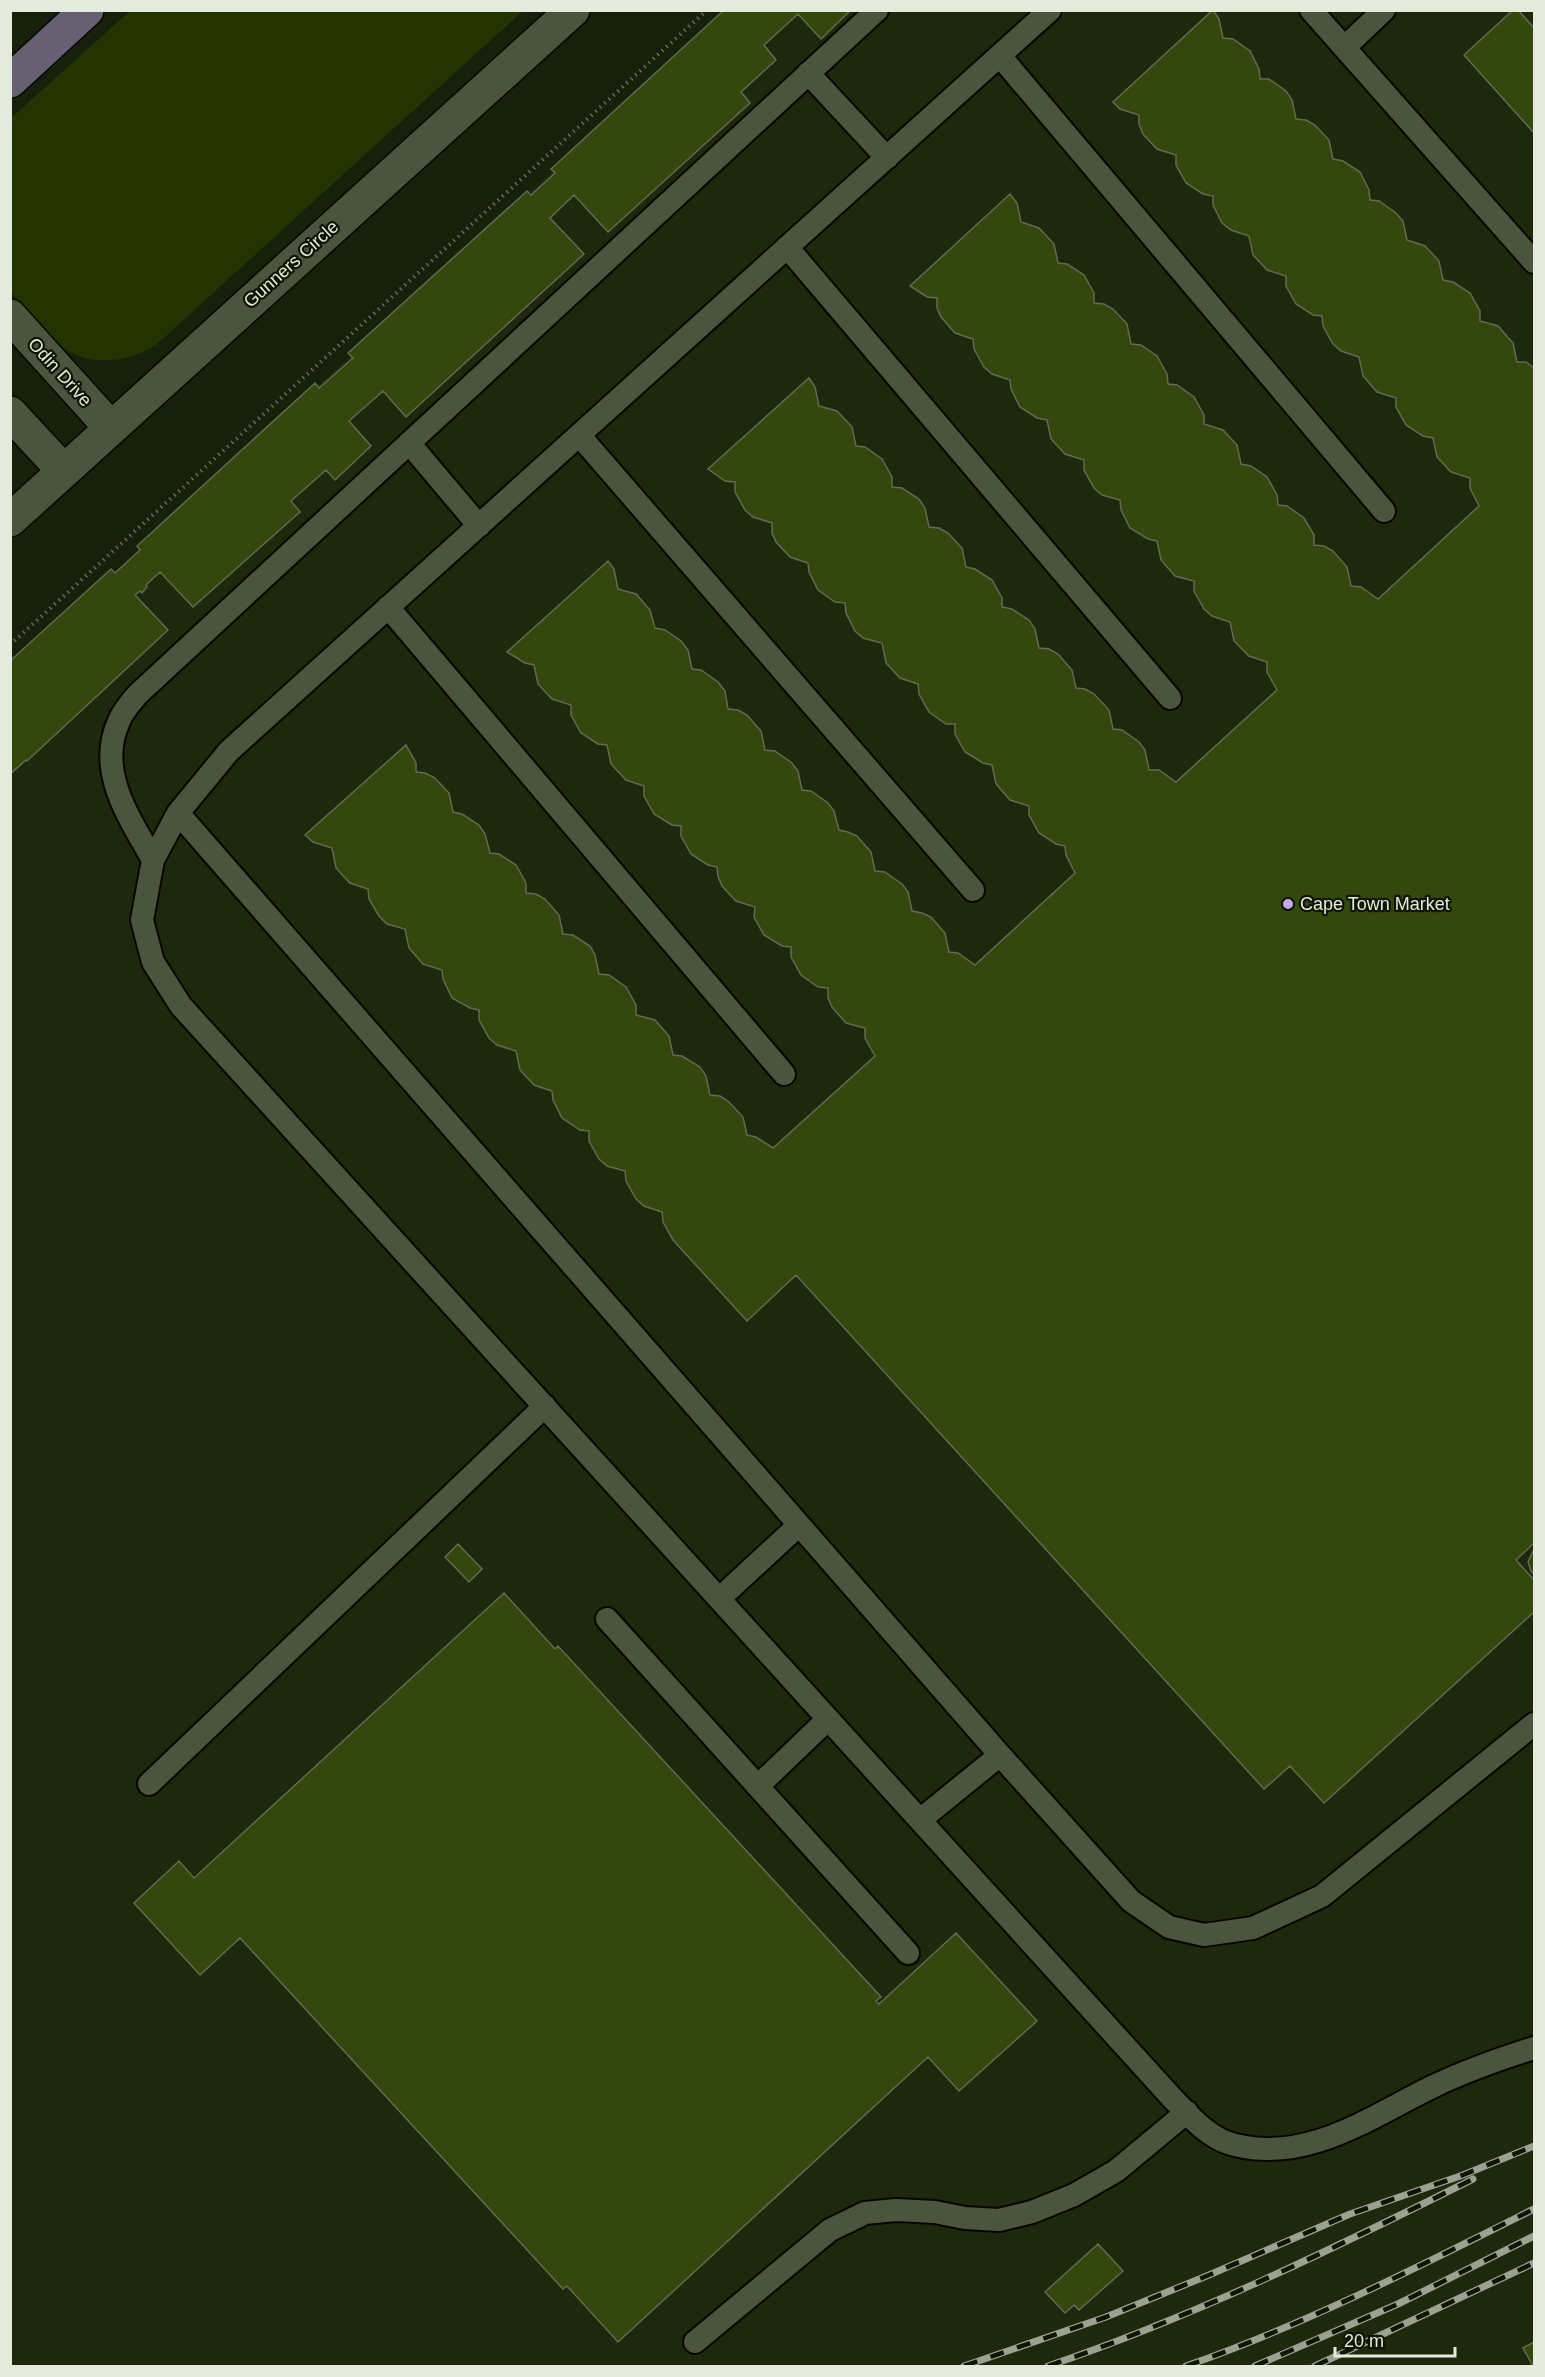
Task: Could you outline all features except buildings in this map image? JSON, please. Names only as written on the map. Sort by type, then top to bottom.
[{"type":"main road","points":[[10,81],[87,10]]},
{"type":"street","name":"Gunners Circle","points":[[10,519],[573,10]]},
{"type":"street","name":"Odin Drive","points":[[10,316],[111,427]]},
{"type":"street","points":[[10,413],[63,470]]},
{"type":"lane","points":[[153,860],[122,805],[111,774],[111,742],[119,719],[138,694],[877,10]]},
{"type":"lane","points":[[1050,10],[229,751],[178,813],[153,860],[142,920],[153,962],[181,1006],[1202,2128],[1233,2145],[1273,2150],[1316,2143],[1364,2123],[1430,2088],[1484,2064],[1534,2048]]},
{"type":"lane","points":[[1311,10],[1534,262]]},
{"type":"lane","points":[[1345,47],[1384,10]]},
{"type":"lane","points":[[1000,56],[1384,511]]},
{"type":"lane","points":[[808,74],[887,158]]},
{"type":"lane","points":[[788,248],[1170,698]]},
{"type":"lane","points":[[579,435],[973,890]]},
{"type":"lane","points":[[410,443],[479,526]]},
{"type":"lane","points":[[388,607],[784,1074]]},
{"type":"lane","points":[[178,813],[1000,1755],[1131,1901],[1169,1927],[1204,1935],[1253,1928],[1322,1896],[1534,1724]]},
{"type":"lane","points":[[149,1784],[545,1406]]},
{"type":"lane","points":[[720,1598],[799,1525]]},
{"type":"lane","points":[[607,1619],[908,1953]]},
{"type":"lane","points":[[758,1786],[828,1719]]},
{"type":"lane","points":[[920,1820],[1000,1755]]},
{"type":"lane","points":[[694,2342],[830,2230],[865,2213],[896,2210],[935,2212],[966,2218],[999,2220],[1032,2212],[1074,2195],[1116,2171],[1186,2112]]},
{"type":"path","points":[[10,645],[707,10]]},
{"type":"shaded area","points":[[131,10],[523,11],[156,345],[133,356],[96,360],[83,358],[60,346],[41,328],[11,292],[11,118]]},
{"type":"shaded area","points":[[726,11],[1534,11],[1534,2366],[11,2366],[10,668]]},
{"type":"railway","points":[[964,2366],[1106,2317],[1350,2214],[1463,2175],[1534,2146]]},
{"type":"railway","points":[[1048,2366],[1157,2325],[1264,2280],[1473,2179]]},
{"type":"railway","points":[[1186,2366],[1319,2313],[1534,2209]]},
{"type":"railway","points":[[1255,2366],[1398,2304],[1534,2236]]},
{"type":"railway","points":[[1315,2366],[1534,2263]]},
{"type":"place","name":"Cape Town Market","points":[[1288,904]]}]
